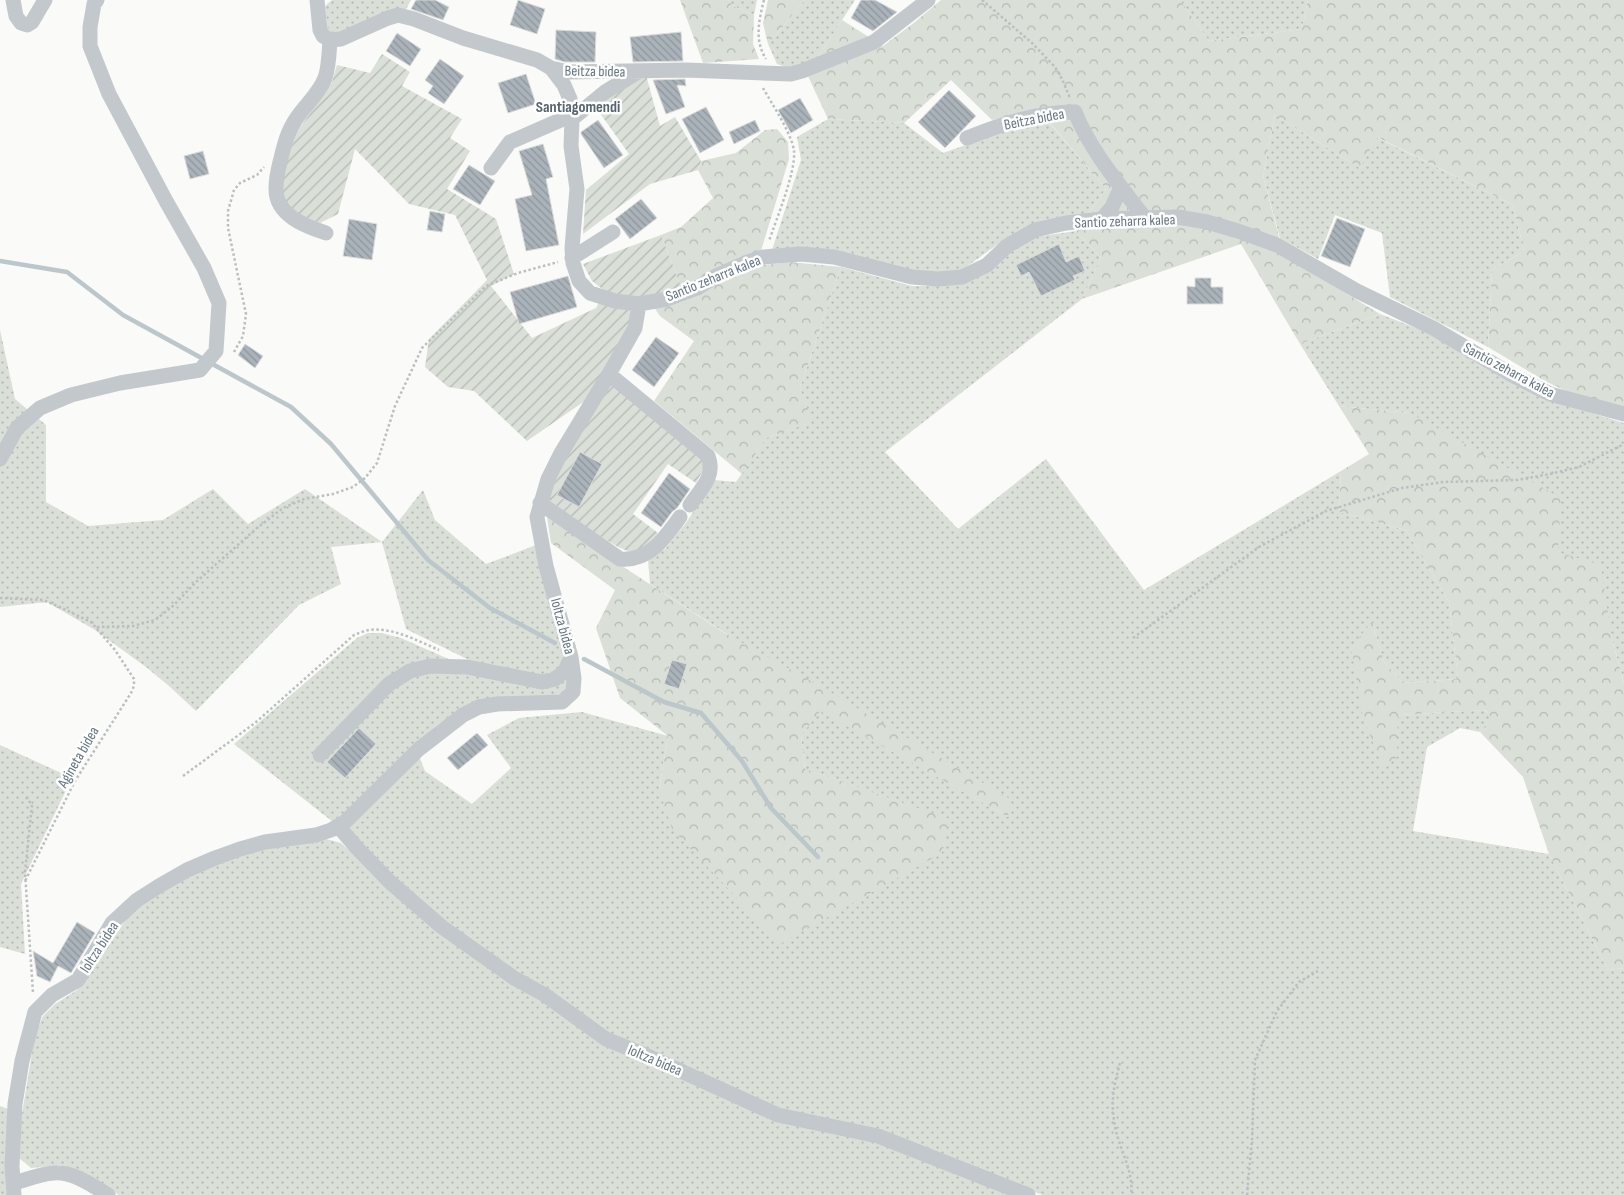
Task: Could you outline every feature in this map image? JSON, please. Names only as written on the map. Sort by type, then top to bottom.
[{"type":"street","points":[[13,0],[16,16],[21,23],[27,24],[32,22],[45,0]]},
{"type":"street","points":[[0,459],[17,428],[40,408],[71,395],[200,370],[216,351],[218,303],[204,268],[109,94],[90,46],[90,27],[94,4],[97,0]]},
{"type":"street","points":[[317,0],[320,30],[323,36],[330,40],[326,77],[317,93],[287,132],[276,190],[279,203],[285,213],[307,227],[326,233]]},
{"type":"street","points":[[907,17],[908,0]]},
{"type":"street","name":"Beitza bidea","points":[[551,68],[568,72],[686,70],[791,74],[874,42],[928,0]]},
{"type":"street","name":"Santio zeharra kalea","points":[[330,40],[341,39],[398,15],[414,19],[463,38],[537,60],[551,68],[564,85],[570,99],[572,117],[571,146],[577,189],[572,258],[579,281],[590,293],[615,301],[639,304],[667,299],[697,288],[718,275],[745,263],[764,257],[801,254],[834,257],[912,277],[938,279],[962,277],[987,266],[1007,246],[1035,230],[1066,223],[1102,219],[1178,217],[1207,222],[1277,245],[1356,291],[1433,328],[1512,375],[1550,394],[1624,414]]},
{"type":"street","name":"Beitza bidea","points":[[491,168],[510,142],[572,117],[605,92],[640,72]]},
{"type":"street","name":"Beitza bidea","points":[[967,138],[1030,117],[1053,112],[1075,112],[1094,147],[1144,217]]},
{"type":"street","points":[[1102,219],[1112,207],[1121,187]]},
{"type":"street","points":[[572,258],[613,232]]},
{"type":"street","name":"Ioltza bidea","points":[[35,1012],[52,995],[78,980],[112,923],[137,900],[159,886],[187,870],[240,848],[264,842],[316,835],[331,830],[345,822],[419,749],[463,715],[479,708],[497,704],[562,702],[573,692],[574,678],[571,657],[546,566],[537,517],[548,479],[560,455],[635,328],[639,304]]},
{"type":"street","points":[[609,374],[708,456],[711,471],[690,505]]},
{"type":"street","points":[[540,503],[620,559],[631,560],[646,554],[668,534],[680,517]]},
{"type":"street","points":[[320,755],[390,684],[410,670],[430,666],[467,667],[542,682],[555,679],[565,671],[571,657]]},
{"type":"street","name":"Ioltza bidea","points":[[338,826],[356,848],[390,882],[442,927],[514,978],[546,995],[606,1039],[778,1115],[878,1136],[1028,1195]]},
{"type":"street","points":[[35,1012],[22,1062],[15,1104],[12,1166],[14,1189],[52,1173],[66,1174],[92,1185],[108,1195]]},
{"type":"path","points":[[764,0],[759,20],[758,38],[764,56],[775,73]]},
{"type":"path","points":[[982,0],[1032,43],[1055,67],[1062,79],[1075,112]]},
{"type":"path","points":[[754,72],[788,135],[794,151],[787,187],[764,257]]},
{"type":"path","points":[[234,352],[243,336],[246,314],[228,228],[228,211],[234,190],[240,183],[257,175],[268,162]]},
{"type":"path","points":[[97,627],[133,626],[155,620],[173,606],[196,582],[283,508],[304,498],[333,494],[353,487],[365,478],[377,463],[395,406],[422,348],[486,286],[518,273],[572,258]]},
{"type":"path","points":[[1133,638],[1259,547],[1326,511],[1402,488],[1443,482],[1517,480],[1550,474],[1579,467],[1624,444]]},
{"type":"path","name":"Agineta bidea","points":[[0,598],[43,600],[91,622],[116,650],[134,679],[134,686],[75,781],[25,880]]},
{"type":"path","points":[[183,776],[255,723],[354,635],[369,630],[386,630],[409,637],[446,654]]},
{"type":"path","points":[[26,798],[32,805],[25,880],[35,1012]]},
{"type":"path","points":[[1247,1195],[1252,1139],[1255,1060],[1277,1011],[1299,982],[1318,971]]},
{"type":"path","points":[[1120,1063],[1113,1088],[1112,1104],[1116,1131],[1130,1176],[1131,1195]]},
{"type":"green space","points":[[332,0],[411,0],[403,15],[347,35],[328,32],[325,6]]},
{"type":"green space","points":[[680,0],[728,0],[733,6],[754,15],[753,44],[759,59],[703,63]]},
{"type":"green space","points":[[728,0],[757,0],[754,15],[733,6]]},
{"type":"green space","points":[[768,0],[805,0],[768,44],[763,23]]},
{"type":"green space","points":[[805,0],[855,0],[807,74],[777,64],[768,44]]},
{"type":"green space","points":[[941,0],[1180,0],[1209,41],[1302,29],[1308,0],[1624,0],[1624,411],[1590,402],[1545,381],[1488,347],[1492,270],[1524,251],[1513,205],[1377,137],[1360,168],[1275,115],[1263,176],[1284,256],[1380,314],[1300,344],[1241,244],[1082,299],[1101,258],[1076,231],[1106,189],[1039,110],[992,120],[951,80],[904,123],[828,119],[807,74],[842,20],[883,46]]},
{"type":"green space","points":[[1180,0],[1308,0],[1302,29],[1209,41]]},
{"type":"green space","points":[[382,54],[410,72],[402,86],[462,119],[450,138],[470,151],[447,189],[496,219],[514,274],[491,286],[532,338],[596,308],[605,291],[592,281],[583,264],[661,235],[681,287],[647,297],[631,321],[589,398],[527,441],[474,391],[448,387],[425,367],[429,339],[487,280],[455,215],[409,204],[355,149],[338,214],[320,223],[296,213],[287,205],[282,194],[282,177],[293,137],[332,82],[337,65],[370,73]]},
{"type":"green space","points":[[646,75],[660,126],[675,117],[701,161],[698,170],[650,184],[583,234],[586,190],[629,154],[597,109],[610,96]]},
{"type":"green space","points":[[1275,115],[1360,168],[1376,137],[1513,205],[1524,251],[1492,270],[1488,347],[1390,297],[1382,233],[1335,215],[1318,259],[1280,238],[1263,176]]},
{"type":"green space","points":[[828,119],[904,123],[943,153],[1005,131],[1047,120],[1106,189],[1088,214],[1008,237],[962,270],[938,274],[772,250],[801,160],[797,137]]},
{"type":"green space","points":[[777,129],[788,142],[789,159],[760,254],[765,265],[790,262],[841,267],[800,388],[812,422],[766,438],[742,474],[654,401],[694,341],[660,316],[647,297],[681,287],[661,235],[681,227],[713,198],[698,170],[701,161],[736,153],[765,130]]},
{"type":"green space","points":[[1076,231],[1101,258],[1082,299],[885,452],[958,529],[1046,459],[1144,590],[1341,471],[1339,512],[1406,530],[1449,602],[1458,679],[1403,683],[1384,662],[1372,622],[1397,758],[1397,715],[1484,710],[1493,718],[1480,732],[1460,728],[1427,747],[1413,831],[1549,854],[1608,970],[1624,968],[1624,1195],[1043,1195],[781,1111],[606,1035],[442,923],[354,840],[349,825],[419,756],[425,771],[472,804],[511,768],[487,735],[519,718],[582,712],[668,736],[659,789],[950,820],[805,769],[801,735],[820,710],[1008,817],[650,584],[648,559],[665,549],[686,523],[714,480],[736,482],[766,438],[811,422],[800,388],[841,267],[912,286],[943,286],[968,281],[998,265],[1014,248],[1035,237]]},
{"type":"green space","points":[[1380,314],[1434,335],[1553,401],[1624,423],[1624,683],[1611,635],[1558,552],[1410,413],[1339,406],[1300,344]]},
{"type":"green space","points":[[0,330],[15,399],[46,425],[46,502],[88,526],[163,520],[213,489],[248,524],[305,489],[382,542],[331,547],[341,584],[299,605],[196,711],[146,667],[95,630],[47,602],[0,607]]},
{"type":"green space","points":[[611,381],[704,461],[703,470],[696,483],[668,464],[633,514],[658,533],[644,547],[634,552],[627,551],[604,539],[548,499],[560,466]]},
{"type":"green space","points":[[1339,406],[1410,413],[1561,498],[1558,552],[1601,565],[1611,635],[1624,683],[1624,968],[1608,970],[1549,854],[1523,777],[1480,732],[1492,718],[1485,710],[1398,715],[1397,758],[1382,765],[1363,718],[1351,647],[1372,622],[1384,662],[1403,683],[1458,679],[1449,602],[1406,530],[1339,512],[1341,471],[1369,454]]},
{"type":"green space","points":[[423,490],[435,520],[486,564],[536,545],[563,653],[559,668],[546,676],[475,663],[406,629],[382,542]]},
{"type":"green space","points":[[547,517],[723,632],[820,686],[1010,799],[1008,817],[820,711],[801,736],[805,769],[950,819],[942,853],[780,944],[672,829],[659,789],[668,736],[620,698],[596,628],[615,590],[551,543]]},
{"type":"green space","points":[[368,633],[381,633],[401,638],[451,660],[470,671],[569,676],[569,687],[563,694],[460,710],[436,726],[352,809],[333,822],[234,744],[357,638]]},
{"type":"green space","points":[[0,745],[72,778],[21,884],[25,954],[0,947]]},
{"type":"green space","points":[[326,839],[341,843],[448,940],[516,985],[783,1122],[877,1140],[1014,1195],[119,1195],[88,1175],[60,1165],[31,1168],[19,1158],[21,1120],[35,1035],[43,1016],[55,1004],[77,990],[134,908],[201,870],[254,850]]},
{"type":"green space","points":[[0,1106],[8,1109],[7,1195],[0,1195]]},
{"type":"building","points":[[416,0],[435,0],[449,7],[443,20],[411,9]]},
{"type":"building","points":[[518,0],[545,9],[537,34],[510,25]]},
{"type":"building","points":[[861,0],[875,0],[897,12],[873,31],[851,18]]},
{"type":"building","points":[[556,30],[596,32],[595,62],[565,62],[555,59]]},
{"type":"building","points":[[681,32],[683,61],[633,62],[630,37]]},
{"type":"building","points":[[397,33],[421,49],[410,66],[386,51]]},
{"type":"building","points":[[440,59],[464,76],[444,104],[428,93],[433,86],[425,80]]},
{"type":"building","points":[[526,74],[536,104],[508,113],[498,83]]},
{"type":"building","points":[[685,79],[686,86],[677,85],[685,107],[666,114],[653,80]]},
{"type":"building","points":[[949,90],[976,116],[945,148],[918,122]]},
{"type":"building","points":[[800,98],[813,120],[791,133],[778,110]]},
{"type":"building","points":[[706,107],[724,140],[700,153],[682,119]]},
{"type":"building","points":[[598,120],[623,155],[604,168],[581,134],[581,132]]},
{"type":"building","points":[[755,120],[760,131],[734,144],[729,132]]},
{"type":"building","points":[[543,144],[553,177],[546,179],[559,245],[526,251],[515,199],[532,195],[519,151]]},
{"type":"building","points":[[203,151],[209,174],[190,179],[184,156]]},
{"type":"building","points":[[469,165],[495,181],[480,205],[453,189]]},
{"type":"building","points":[[641,199],[657,218],[630,239],[615,219]]},
{"type":"building","points":[[430,211],[445,214],[442,232],[427,230]]},
{"type":"building","points":[[1337,218],[1365,229],[1350,267],[1321,256]]},
{"type":"building","points":[[349,219],[377,224],[372,260],[343,256]]},
{"type":"building","points":[[1059,244],[1066,262],[1079,256],[1085,271],[1073,276],[1075,280],[1041,296],[1029,272],[1021,276],[1016,265]]},
{"type":"building","points":[[568,276],[577,307],[519,324],[510,292]]},
{"type":"building","points":[[1195,278],[1211,278],[1211,287],[1223,287],[1223,304],[1187,304],[1187,286],[1195,287]]},
{"type":"building","points":[[656,337],[679,353],[654,387],[632,370]]},
{"type":"building","points":[[245,344],[263,356],[255,368],[238,355]]},
{"type":"building","points":[[580,452],[602,464],[579,507],[557,495]]},
{"type":"building","points":[[669,473],[690,489],[661,527],[641,513]]},
{"type":"building","points":[[672,660],[687,664],[679,689],[664,684]]},
{"type":"building","points":[[359,728],[376,744],[345,778],[327,762]]},
{"type":"building","points":[[477,733],[488,745],[458,770],[447,758]]},
{"type":"building","points":[[77,922],[95,933],[71,973],[58,966],[50,982],[37,976],[33,951],[53,963]]},
{"type":"waterway","points":[[0,261],[67,272],[123,315],[291,407],[331,444],[428,560],[490,608],[555,643]]},
{"type":"waterway","points":[[584,659],[664,702],[701,713],[742,761],[771,808],[818,857]]},
{"type":"district","name":"Santiagomendi","points":[[578,106]]}]
